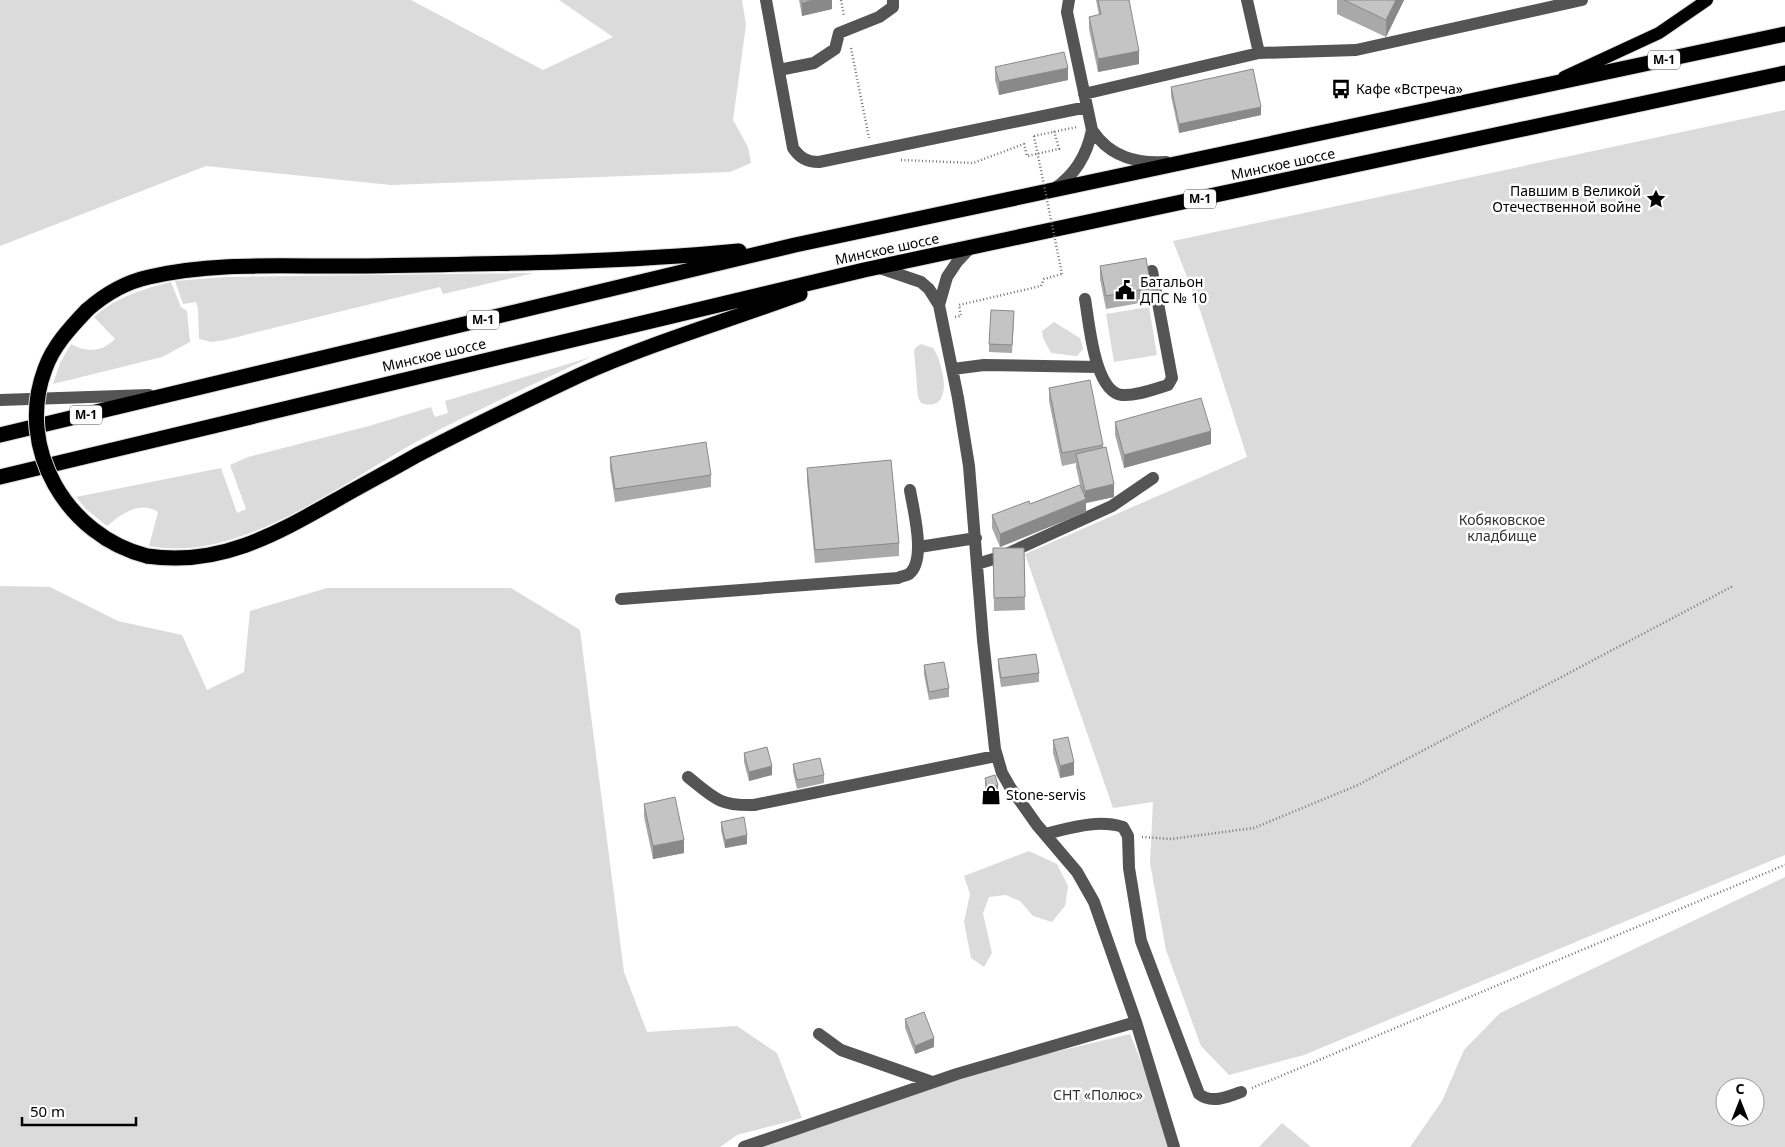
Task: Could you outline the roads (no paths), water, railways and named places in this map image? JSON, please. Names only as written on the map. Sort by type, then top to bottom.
[{"type":"highway","name":"Минское шоссе","points":[[0,436],[795,245],[1785,34]]},
{"type":"highway","name":"Минское шоссе","points":[[0,477],[870,269],[1785,73]]},
{"type":"highway","points":[[1750,80],[1785,80]]},
{"type":"highway","points":[[795,245],[687,256],[575,263],[251,267],[173,272],[147,277],[125,285],[87,310],[56,346],[42,379],[36,412],[46,470],[60,496],[74,513],[111,541],[147,556],[182,560],[198,558],[246,546],[303,518],[420,454],[583,374],[634,352],[870,269]]},
{"type":"main road","points":[[1542,87],[1659,33],[1706,0]]},
{"type":"street","points":[[766,0],[792,148],[799,157],[810,162],[819,162],[1087,107]]},
{"type":"street","points":[[779,70],[814,63],[835,49],[839,33],[879,17],[893,7],[893,0]]},
{"type":"street","points":[[1052,190],[1064,182],[1081,161],[1087,150],[1091,127],[1067,12],[1069,0]]},
{"type":"street","points":[[1247,0],[1259,53]]},
{"type":"street","points":[[1084,94],[1259,53],[1356,50],[1582,0]]},
{"type":"street","points":[[1091,127],[1103,145],[1126,158],[1158,162],[1194,160]]},
{"type":"street","points":[[972,247],[947,277],[940,305],[969,466],[996,756],[1002,773],[1010,787],[1045,834],[1077,872],[1094,902],[1136,1022],[1174,1147]]},
{"type":"street","points":[[870,269],[916,280],[927,287],[940,305]]},
{"type":"street","points":[[1085,299],[1098,368],[1104,382],[1110,389],[1121,395],[1168,386],[1171,383],[1152,271]]},
{"type":"street","points":[[952,369],[984,365],[1098,368]]},
{"type":"street","points":[[0,400],[171,394]]},
{"type":"street","points":[[977,564],[1000,557],[1112,506],[1153,478]]},
{"type":"street","points":[[621,599],[898,578],[909,574],[916,563],[919,547],[910,490]]},
{"type":"street","points":[[919,547],[976,538]]},
{"type":"street","points":[[688,777],[716,800],[726,804],[754,805],[996,756]]},
{"type":"street","points":[[1045,834],[1094,823],[1111,823],[1123,827],[1128,836],[1129,868],[1141,941],[1199,1094],[1205,1099],[1214,1099],[1241,1092]]},
{"type":"street","points":[[744,1147],[932,1082],[1136,1022]]},
{"type":"street","points":[[819,1034],[841,1050],[932,1082]]},
{"type":"place","name":"Кафе «Встреча»","points":[[1341,89]]},
{"type":"place","name":"Павшим в Великой Отечественной войне","points":[[1656,199]]},
{"type":"place","name":"Батальон ДПС № 10","points":[[1125,290]]},
{"type":"place","name":"Stone-servis","points":[[991,795]]},
{"type":"park label","name":"Кобяковское кладбище","points":[[1502,528]]},
{"type":"park label","name":"СНТ «Полюс»","points":[[1098,1095]]}]
